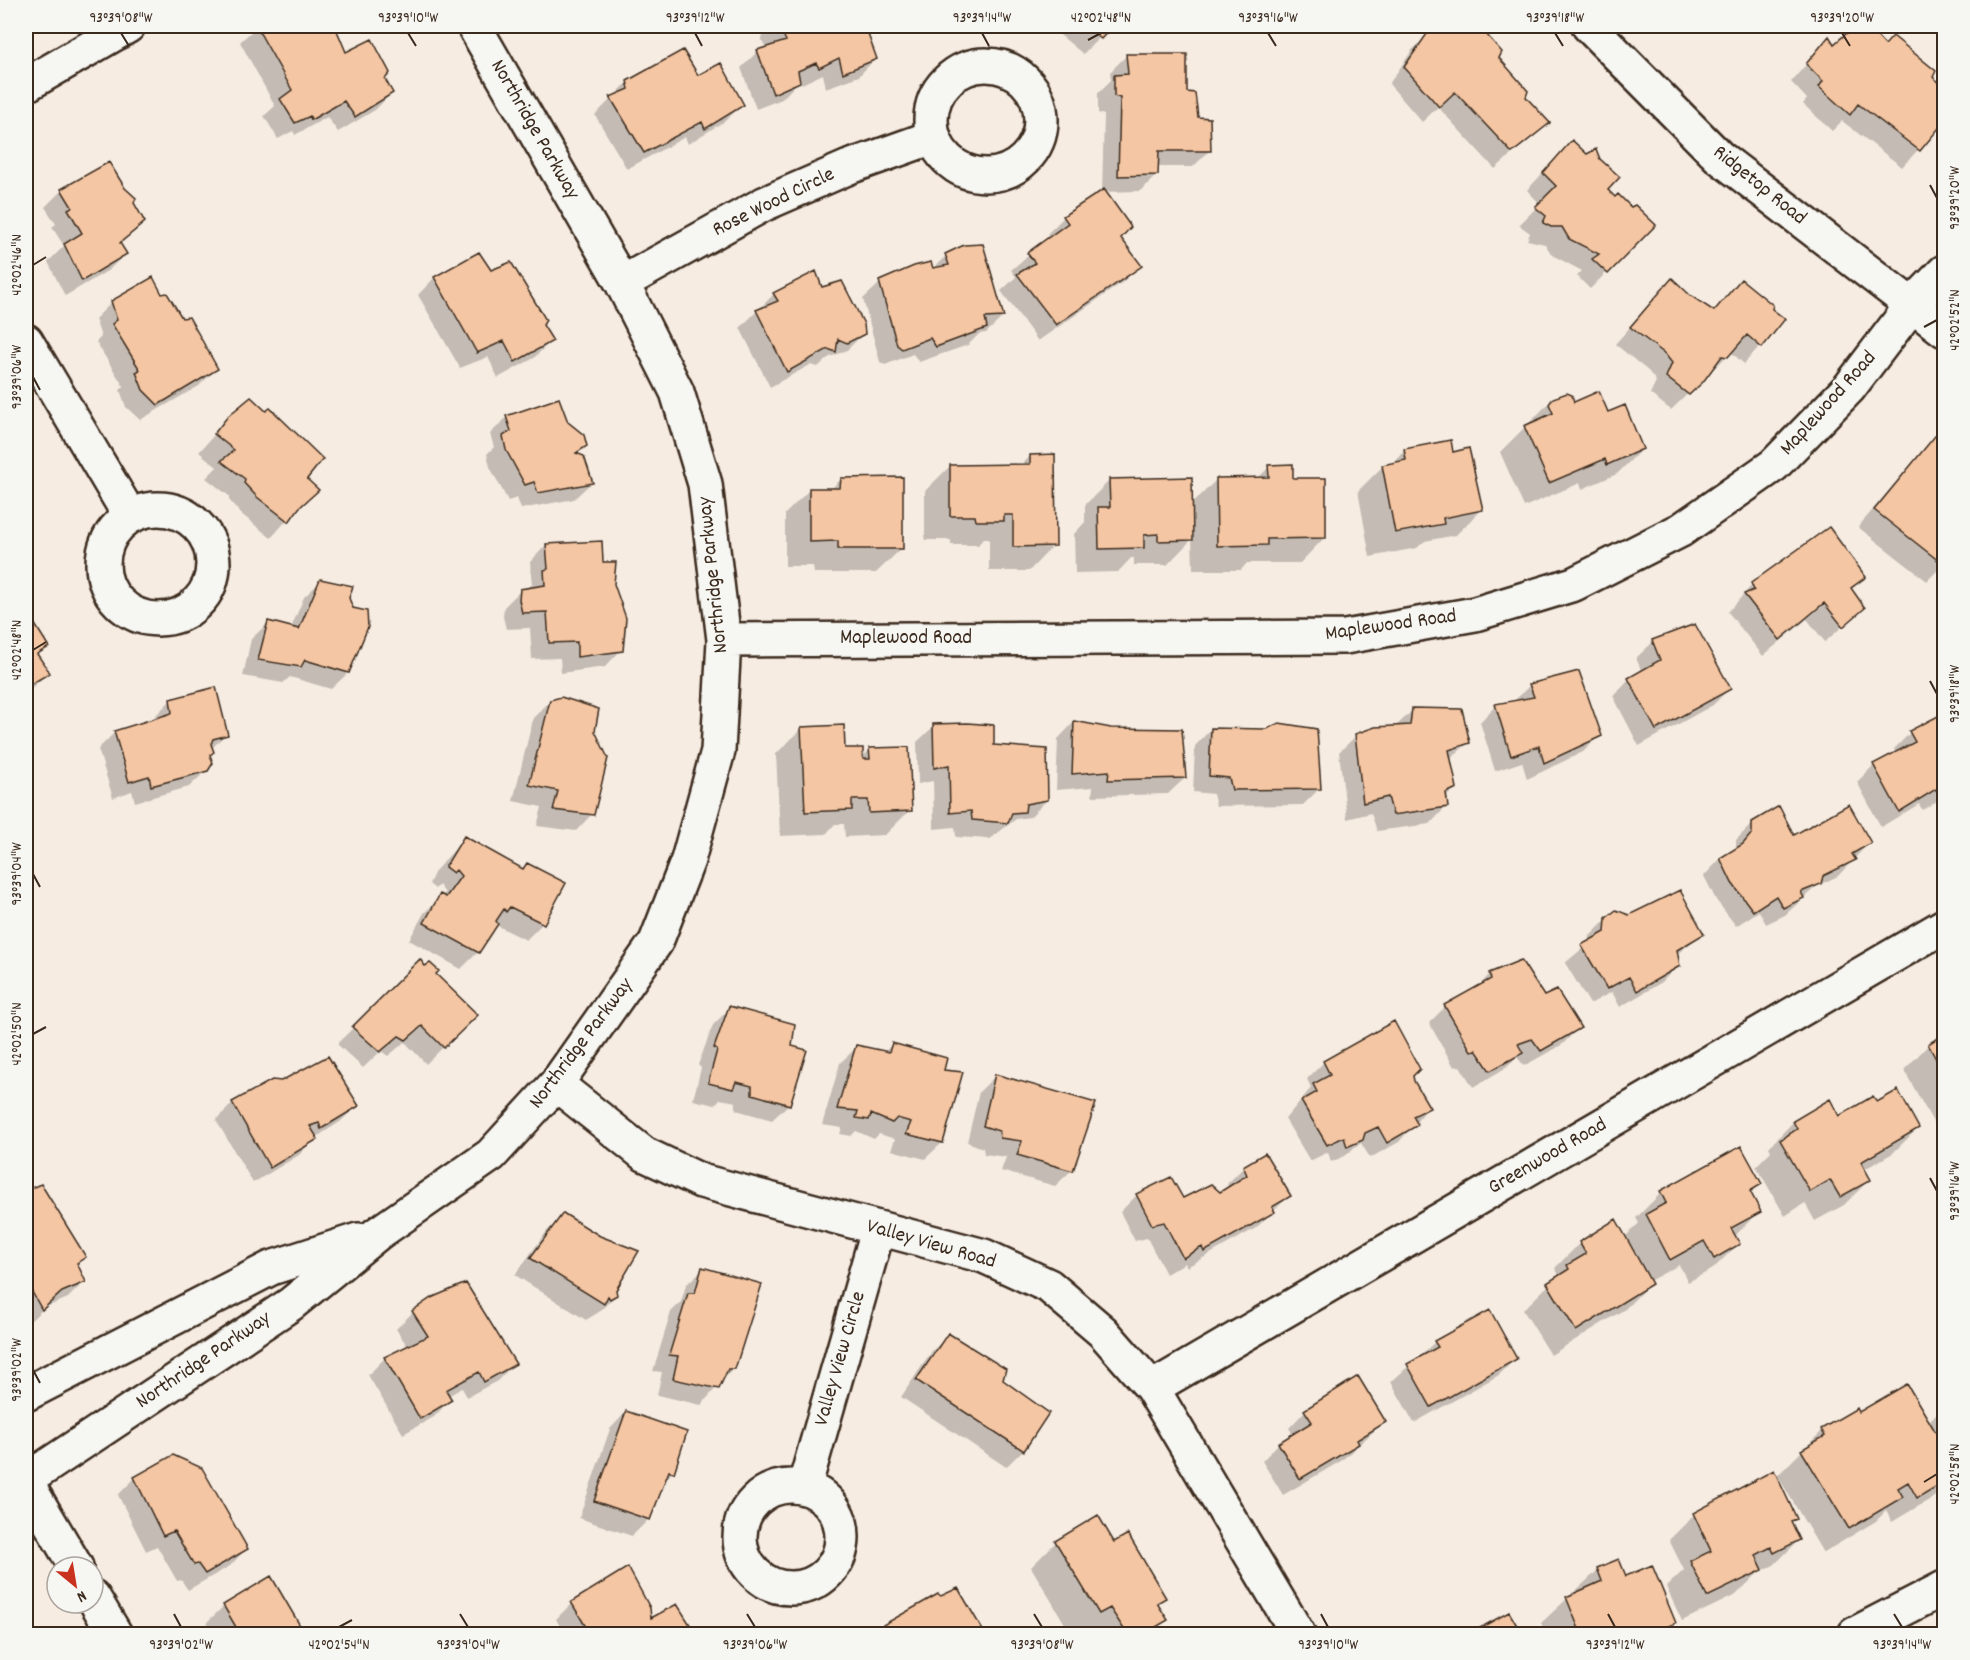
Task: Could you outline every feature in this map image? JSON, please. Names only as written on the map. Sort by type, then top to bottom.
[{"type":"street","points":[[26,85],[128,26]]},
{"type":"street","name":"Northridge Parkway","points":[[26,1481],[291,1304],[377,1234],[491,1155],[556,1084],[656,942],[685,867],[718,752],[724,640],[705,484],[677,392],[622,284],[474,26]]},
{"type":"street","name":"Ridgetop Road","points":[[1589,26],[1719,157],[1944,330]]},
{"type":"street","name":"Rose Wood Circle","points":[[622,284],[764,204],[849,167],[933,137]]},
{"type":"street","name":"Maplewood Road","points":[[724,640],[1345,637],[1475,614],[1574,584],[1681,530],[1774,465],[1849,388],[1912,305],[1944,272]]},
{"type":"street","points":[[26,341],[130,516]]},
{"type":"street","name":"Greenwood Road","points":[[1152,1388],[1944,926]]},
{"type":"street","name":"Valley View Road","points":[[556,1084],[644,1154],[701,1181],[878,1230],[984,1256],[1049,1286],[1103,1332],[1152,1388],[1298,1635]]},
{"type":"street","name":"Valley View Circle","points":[[804,1488],[878,1230]]},
{"type":"street","name":"Northridge Parkway","points":[[26,1394],[271,1268],[377,1234]]},
{"type":"street","points":[[26,1481],[68,1555]]},
{"type":"street","points":[[1855,1635],[1944,1588]]},
{"type":"street","points":[[103,1615],[115,1635]]},
{"type":"building","points":[[256,26],[335,26],[346,52],[372,39],[390,73],[385,79],[393,93],[355,117],[344,101],[311,120],[310,116],[295,123],[280,99],[292,90]]},
{"type":"building","points":[[779,26],[865,26],[877,59],[843,73],[839,58],[819,68],[816,63],[798,71],[800,82],[773,94],[757,50],[786,41]]},
{"type":"building","points":[[1085,26],[1113,26],[1101,39]]},
{"type":"building","points":[[1437,26],[1479,26],[1502,52],[1499,58],[1528,91],[1526,97],[1550,123],[1512,153],[1455,92],[1439,107],[1404,67],[1429,31]]},
{"type":"building","points":[[1855,26],[1867,26],[1885,45],[1893,36],[1936,71],[1933,77],[1944,88],[1944,122],[1920,151],[1858,104],[1850,115],[1819,87],[1823,81],[1806,64],[1829,36],[1834,44]]},
{"type":"building","points":[[683,50],[698,75],[721,63],[744,105],[705,129],[702,122],[644,153],[610,97],[629,89],[627,81]]},
{"type":"building","points":[[1126,54],[1187,54],[1187,92],[1195,93],[1198,117],[1210,118],[1211,151],[1159,151],[1158,175],[1118,176],[1120,98],[1114,96],[1114,75],[1128,74]]},
{"type":"building","points":[[1572,140],[1587,154],[1596,149],[1600,159],[1620,177],[1608,190],[1615,197],[1618,194],[1631,207],[1635,205],[1656,225],[1608,274],[1592,259],[1599,254],[1569,239],[1562,227],[1551,227],[1543,223],[1546,216],[1535,207],[1556,186],[1543,173]]},
{"type":"building","points":[[109,162],[125,188],[136,198],[134,203],[145,222],[120,243],[127,254],[82,281],[64,244],[82,233],[68,209],[72,207],[61,189]]},
{"type":"building","points":[[1104,189],[1131,227],[1121,238],[1142,266],[1056,325],[1017,274],[1035,263],[1027,253],[1068,223],[1063,216]]},
{"type":"building","points":[[983,244],[1004,317],[985,318],[987,328],[936,347],[930,338],[902,349],[897,345],[879,281],[914,266],[931,262],[933,268],[949,265],[945,254],[964,245]]},
{"type":"building","points":[[479,252],[491,270],[511,262],[546,320],[543,325],[553,341],[515,362],[504,341],[477,353],[434,277]]},
{"type":"building","points":[[816,271],[822,287],[842,281],[864,324],[865,334],[847,343],[838,339],[836,352],[828,349],[787,372],[756,310],[778,301],[773,293]]},
{"type":"building","points":[[153,277],[162,294],[167,293],[182,318],[189,317],[218,369],[158,405],[143,390],[136,372],[140,370],[112,324],[117,320],[111,301]]},
{"type":"building","points":[[1672,278],[1691,296],[1714,311],[1741,279],[1773,305],[1772,309],[1785,319],[1762,348],[1747,335],[1728,357],[1722,356],[1703,382],[1689,395],[1666,377],[1672,363],[1665,354],[1630,327]]},
{"type":"building","points":[[1599,391],[1608,412],[1625,405],[1643,449],[1607,465],[1605,459],[1549,483],[1524,426],[1553,413],[1549,404],[1553,398],[1567,393],[1572,395],[1574,402]]},
{"type":"building","points":[[251,397],[266,411],[270,408],[323,459],[307,479],[319,490],[299,508],[289,522],[257,497],[244,483],[245,479],[221,461],[234,450],[214,434],[228,416]]},
{"type":"building","points":[[559,398],[568,422],[584,435],[587,446],[576,453],[584,456],[593,483],[538,493],[534,482],[525,485],[506,450],[503,436],[511,431],[506,416]]},
{"type":"building","points":[[1944,425],[1944,565],[1874,510]]},
{"type":"building","points":[[1451,440],[1453,452],[1469,448],[1483,510],[1443,518],[1444,524],[1395,533],[1382,465],[1406,460],[1404,449]]},
{"type":"building","points":[[1055,454],[1056,546],[1013,547],[1013,515],[1004,515],[1004,521],[976,521],[975,516],[950,516],[950,465],[1030,464],[1030,455]]},
{"type":"building","points":[[1293,464],[1293,478],[1326,478],[1326,538],[1267,539],[1267,545],[1217,546],[1216,478],[1269,477],[1268,465]]},
{"type":"building","points":[[903,477],[903,549],[838,549],[838,541],[809,542],[809,488],[840,488],[841,478]]},
{"type":"building","points":[[1192,477],[1193,540],[1158,541],[1158,534],[1144,535],[1144,548],[1099,549],[1098,507],[1110,507],[1109,479]]},
{"type":"building","points":[[1829,527],[1866,577],[1851,588],[1865,608],[1843,627],[1824,603],[1780,640],[1744,594],[1754,590],[1751,583]]},
{"type":"building","points":[[602,541],[603,562],[616,562],[614,584],[626,618],[623,651],[577,657],[577,642],[549,643],[547,612],[522,613],[519,600],[520,589],[545,585],[544,570],[548,569],[546,544]]},
{"type":"building","points":[[320,579],[353,586],[349,598],[353,608],[367,611],[368,627],[349,673],[305,660],[301,667],[258,660],[268,621],[299,629]]},
{"type":"building","points":[[26,610],[49,647],[37,654],[50,673],[26,687]]},
{"type":"building","points":[[1695,624],[1731,689],[1656,730],[1628,678],[1660,660],[1652,640]]},
{"type":"building","points":[[1579,671],[1602,736],[1544,763],[1539,746],[1511,756],[1495,704],[1534,697],[1529,684]]},
{"type":"building","points":[[216,687],[228,735],[213,739],[211,744],[214,752],[210,755],[213,763],[208,771],[151,786],[149,776],[129,782],[114,731],[172,713],[170,699]]},
{"type":"building","points":[[561,697],[599,709],[595,731],[608,758],[594,815],[553,810],[558,791],[529,785],[550,700]]},
{"type":"building","points":[[1412,708],[1462,709],[1470,743],[1449,750],[1457,788],[1446,793],[1448,807],[1393,815],[1388,797],[1363,803],[1355,734],[1375,727],[1410,725]]},
{"type":"building","points":[[1944,713],[1944,791],[1939,795],[1936,789],[1899,812],[1873,764],[1915,742],[1909,731]]},
{"type":"building","points":[[1074,721],[1111,728],[1182,729],[1186,778],[1108,780],[1109,771],[1072,774]]},
{"type":"building","points":[[1279,723],[1317,729],[1321,789],[1232,790],[1229,778],[1209,776],[1211,728],[1267,729]]},
{"type":"building","points":[[933,724],[994,725],[994,745],[1047,749],[1048,800],[1026,804],[1025,812],[1012,813],[1008,823],[972,820],[971,811],[950,813],[949,765],[934,768]]},
{"type":"building","points":[[844,725],[845,748],[863,748],[863,759],[870,759],[869,748],[909,747],[912,811],[869,813],[868,800],[852,800],[852,810],[805,812],[801,727]]},
{"type":"building","points":[[1849,804],[1871,843],[1852,854],[1856,860],[1823,876],[1821,884],[1801,892],[1804,898],[1783,908],[1776,896],[1753,911],[1732,883],[1720,858],[1743,844],[1752,833],[1752,822],[1779,806],[1794,835]]},
{"type":"building","points":[[464,836],[523,869],[527,863],[566,883],[544,924],[510,907],[506,912],[504,909],[496,921],[498,924],[479,953],[424,923],[440,894],[446,897],[461,876],[456,870],[453,873],[445,867]]},
{"type":"building","points":[[1680,890],[1704,934],[1677,950],[1680,966],[1637,991],[1629,977],[1607,989],[1581,945],[1605,932],[1606,918],[1616,910],[1629,915]]},
{"type":"building","points":[[420,959],[425,966],[430,963],[439,971],[436,974],[478,1015],[444,1048],[422,1026],[406,1040],[399,1036],[380,1052],[352,1027]]},
{"type":"building","points":[[1521,960],[1544,996],[1557,990],[1581,1028],[1541,1051],[1532,1039],[1518,1044],[1523,1053],[1490,1071],[1476,1050],[1471,1051],[1444,1005],[1491,979],[1489,973]]},
{"type":"building","points":[[729,1006],[795,1024],[792,1046],[807,1050],[790,1105],[752,1094],[752,1086],[736,1082],[733,1089],[708,1083],[717,1050],[714,1048]]},
{"type":"building","points":[[1394,1021],[1420,1069],[1413,1076],[1414,1081],[1430,1108],[1413,1116],[1418,1125],[1387,1143],[1378,1127],[1365,1133],[1363,1140],[1347,1147],[1344,1137],[1327,1145],[1301,1101],[1317,1092],[1313,1084],[1330,1075],[1323,1061]]},
{"type":"building","points":[[1944,1034],[1944,1074],[1928,1044]]},
{"type":"building","points":[[892,1043],[947,1058],[944,1070],[963,1072],[943,1143],[906,1134],[911,1122],[897,1118],[892,1123],[871,1114],[869,1120],[856,1118],[858,1111],[837,1109],[856,1045],[889,1052]]},
{"type":"building","points":[[328,1056],[359,1106],[321,1129],[319,1123],[310,1126],[318,1139],[270,1168],[232,1102],[272,1080],[281,1081]]},
{"type":"building","points":[[995,1074],[1096,1103],[1073,1171],[1017,1155],[1022,1141],[1000,1138],[999,1131],[983,1126]]},
{"type":"building","points":[[1898,1090],[1919,1128],[1861,1162],[1871,1180],[1840,1197],[1830,1180],[1810,1192],[1780,1140],[1797,1129],[1793,1121],[1830,1099],[1839,1116],[1873,1096],[1877,1102]]},
{"type":"building","points":[[1741,1146],[1762,1184],[1750,1191],[1761,1212],[1731,1228],[1740,1244],[1714,1259],[1704,1241],[1670,1260],[1646,1214],[1666,1203],[1660,1191]]},
{"type":"building","points":[[1265,1153],[1291,1196],[1272,1207],[1275,1212],[1204,1252],[1202,1247],[1183,1258],[1164,1222],[1152,1225],[1136,1194],[1171,1177],[1183,1198],[1211,1184],[1220,1192],[1247,1175],[1243,1166]]},
{"type":"building","points":[[41,1184],[86,1257],[77,1263],[86,1282],[62,1292],[42,1310],[32,1292],[26,1296],[26,1190]]},
{"type":"building","points":[[563,1213],[600,1236],[639,1251],[616,1290],[617,1295],[610,1299],[608,1296],[604,1304],[530,1258]]},
{"type":"building","points":[[1616,1219],[1652,1284],[1576,1331],[1547,1283],[1569,1269],[1567,1265],[1586,1254],[1579,1242]]},
{"type":"building","points":[[702,1267],[762,1284],[735,1369],[728,1369],[719,1389],[673,1379],[678,1356],[669,1355],[688,1293],[695,1293]]},
{"type":"building","points":[[466,1283],[516,1364],[484,1382],[479,1372],[446,1390],[452,1400],[420,1419],[384,1357],[428,1336],[412,1311],[431,1298]]},
{"type":"building","points":[[1490,1310],[1517,1359],[1431,1407],[1407,1364],[1438,1347],[1434,1341]]},
{"type":"building","points":[[948,1333],[1006,1369],[1003,1380],[1049,1413],[1024,1451],[916,1380]]},
{"type":"building","points":[[1358,1376],[1386,1422],[1357,1440],[1359,1444],[1300,1479],[1278,1443],[1312,1422],[1304,1410]]},
{"type":"building","points":[[1907,1384],[1944,1446],[1944,1482],[1917,1498],[1908,1482],[1898,1488],[1903,1497],[1849,1529],[1801,1450],[1825,1436],[1821,1429],[1857,1408],[1859,1412]]},
{"type":"building","points":[[626,1411],[687,1432],[674,1473],[669,1471],[650,1520],[594,1501]]},
{"type":"building","points":[[173,1455],[202,1468],[248,1549],[205,1574],[198,1564],[194,1565],[174,1531],[163,1536],[134,1477]]},
{"type":"building","points":[[1774,1470],[1797,1519],[1791,1521],[1800,1540],[1774,1553],[1771,1547],[1756,1555],[1763,1570],[1707,1597],[1690,1561],[1711,1551],[1693,1513]]},
{"type":"building","points":[[1098,1515],[1114,1542],[1128,1534],[1166,1598],[1157,1603],[1168,1620],[1144,1634],[1127,1634],[1110,1608],[1099,1614],[1055,1541]]},
{"type":"building","points":[[1619,1559],[1626,1576],[1652,1565],[1676,1623],[1649,1634],[1581,1634],[1566,1597],[1602,1581],[1597,1568]]},
{"type":"building","points":[[628,1567],[650,1608],[651,1618],[677,1604],[696,1634],[606,1634],[601,1627],[589,1632],[571,1602]]},
{"type":"building","points":[[271,1576],[305,1634],[240,1634],[223,1605]]},
{"type":"building","points":[[958,1588],[985,1634],[867,1634],[938,1594],[941,1596]]},
{"type":"building","points":[[1509,1612],[1522,1634],[1469,1634]]}]
